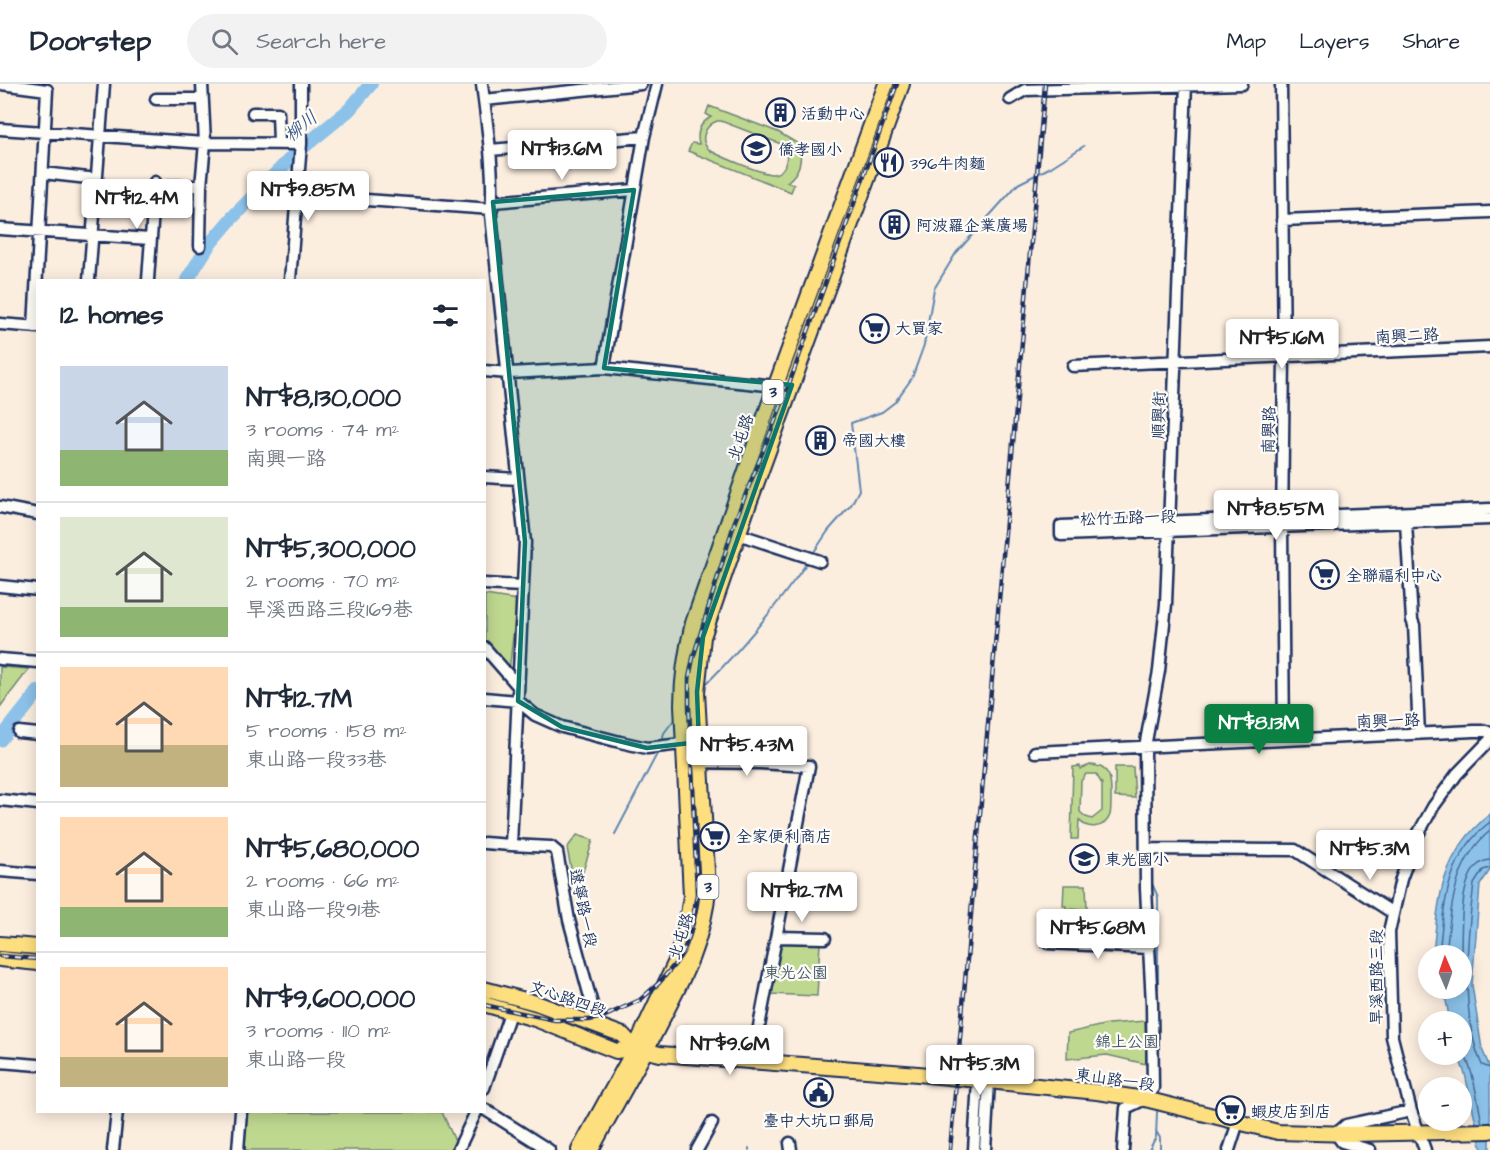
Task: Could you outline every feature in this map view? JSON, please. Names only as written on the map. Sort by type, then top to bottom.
[{"type":"main road","name":"北屯路","points":[[591,1150],[640,1050],[676,961],[689,915],[692,896],[682,705],[684,662],[693,623],[775,386],[886,84]]},
{"type":"main road","name":"北屯路","points":[[579,1150],[690,965],[703,926],[708,876],[697,692],[703,637],[738,534],[902,84]]},
{"type":"main road","points":[[0,944],[36,947]]},
{"type":"main road","points":[[0,959],[36,963]]},
{"type":"main road","name":"文心路四段","points":[[486,989],[527,1000],[623,1035],[640,1050]]},
{"type":"main road","name":"文心路四段","points":[[486,1004],[511,1010],[616,1051],[640,1050]]},
{"type":"main road","name":"東山路一段","points":[[640,1050],[752,1063],[819,1066],[983,1081],[1145,1099],[1278,1132],[1336,1134],[1490,1131]]},
{"type":"street","points":[[2,84],[48,90],[37,279]]},
{"type":"street","points":[[89,279],[104,84]]},
{"type":"street","points":[[200,246],[201,186],[205,143],[202,84]]},
{"type":"street","points":[[290,279],[301,147],[301,84]]},
{"type":"street","points":[[482,84],[490,150],[496,262],[525,542],[512,845],[486,843]]},
{"type":"street","points":[[484,100],[641,84]]},
{"type":"street","points":[[604,368],[644,136],[657,84]]},
{"type":"street","points":[[1010,99],[1025,90],[1242,84]]},
{"type":"street","name":"南興路","points":[[1281,84],[1284,740]]},
{"type":"street","name":"順興街","points":[[1145,1099],[1153,1088],[1145,747],[1162,646],[1166,604],[1186,85]]},
{"type":"street","points":[[156,99],[202,99]]},
{"type":"street","points":[[252,113],[278,113],[279,143]]},
{"type":"street","points":[[0,129],[205,143],[279,143],[301,147]]},
{"type":"street","points":[[490,150],[644,136]]},
{"type":"street","points":[[43,173],[97,180]]},
{"type":"street","points":[[148,279],[155,182]]},
{"type":"street","points":[[171,186],[201,186]]},
{"type":"street","points":[[296,195],[492,205],[634,190]]},
{"type":"street","points":[[1282,220],[1490,212]]},
{"type":"street","points":[[0,229],[150,239]]},
{"type":"street","points":[[0,324],[36,327]]},
{"type":"street","name":"南興二路","points":[[1073,366],[1490,347]]},
{"type":"street","points":[[486,371],[509,373],[604,368],[775,386],[792,385]]},
{"type":"street","points":[[486,477],[518,479]]},
{"type":"street","points":[[0,507],[36,514]]},
{"type":"street","name":"松竹五路一段","points":[[1168,527],[1061,526],[1061,535],[1490,509]]},
{"type":"street","name":"松竹五路一段","points":[[1282,522],[1406,523],[1490,519]]},
{"type":"street","points":[[1406,523],[1419,734]]},
{"type":"street","points":[[738,534],[813,559]]},
{"type":"street","points":[[486,584],[523,586]]},
{"type":"street","points":[[0,586],[36,590]]},
{"type":"street","points":[[486,649],[518,686]]},
{"type":"street","points":[[0,659],[36,662]]},
{"type":"street","points":[[486,698],[518,701],[535,715],[562,727],[638,746],[699,742]]},
{"type":"street","name":"南興一路","points":[[1035,752],[1486,731],[1490,733]]},
{"type":"street","points":[[19,732],[36,734]]},
{"type":"street","name":"旱溪西路三段","points":[[1425,1150],[1411,1111],[1391,1027],[1388,942],[1404,867],[1420,829],[1457,774],[1490,740]]},
{"type":"street","points":[[684,762],[809,766],[752,1063]]},
{"type":"street","points":[[0,800],[36,804]]},
{"type":"street","name":"遼寧路一段","points":[[512,845],[551,847],[557,852],[569,920],[593,1008],[590,1022]]},
{"type":"street","points":[[1147,849],[1295,850],[1393,913]]},
{"type":"street","points":[[0,871],[36,874]]},
{"type":"street","points":[[777,936],[825,938]]},
{"type":"street","points":[[1048,944],[1149,948]]},
{"type":"street","points":[[486,1082],[511,1010]]},
{"type":"street","points":[[0,1062],[36,1065]]},
{"type":"street","points":[[974,1150],[983,1081]]},
{"type":"street","points":[[983,1081],[985,1150]]},
{"type":"street","points":[[1123,1150],[1126,1108],[1145,1099]]},
{"type":"street","points":[[486,1110],[549,1150]]},
{"type":"street","points":[[1370,1150],[1342,1143],[1336,1134],[1346,1125],[1411,1111]]},
{"type":"street","points":[[113,1150],[117,1113]]},
{"type":"street","points":[[238,1150],[241,1113]]},
{"type":"street","points":[[458,1150],[476,1113]]},
{"type":"street","points":[[1229,1150],[1238,1122]]},
{"type":"street","points":[[698,1150],[712,1123]]},
{"type":"highlighted area","points":[[634,190],[604,368],[792,385],[703,637],[697,692],[699,742],[647,748],[620,742],[562,727],[518,701],[525,542],[493,202]]},
{"type":"green space","points":[[709,106],[778,132],[800,145],[799,166],[787,182],[794,185],[791,192],[688,151],[692,143],[699,144],[700,128],[711,117],[706,114]],"holes":[[[721,121],[781,144],[787,157],[783,168],[776,173],[768,174],[711,151],[705,143],[704,134],[712,123]]]},
{"type":"green space","points":[[486,595],[517,600],[509,672],[486,642]]},
{"type":"green space","points":[[0,667],[29,669],[0,707]]},
{"type":"green space","points":[[1090,765],[1103,768],[1107,772],[1110,781],[1111,812],[1108,820],[1096,826],[1091,827],[1079,820],[1078,839],[1071,839],[1073,767],[1080,766],[1080,769]],"holes":[[[1086,774],[1096,774],[1102,784],[1102,811],[1092,819],[1080,812],[1081,781]]]},
{"type":"green space","points":[[1115,767],[1133,767],[1135,798],[1115,797]]},
{"type":"green space","points":[[577,835],[593,840],[579,884],[574,884],[567,848]]},
{"type":"green space","points":[[1064,885],[1086,885],[1087,910],[1066,909],[1066,906],[1063,906]]},
{"type":"green space","name":"東光公園","points":[[778,940],[820,943],[817,996],[770,994]]},
{"type":"green space","name":"錦上公園","points":[[1145,1021],[1146,1064],[1107,1055],[1067,1059],[1068,1033],[1108,1024]]},
{"type":"green space","points":[[246,1113],[442,1113],[455,1141],[451,1150],[245,1150]]},
{"type":"water","points":[[1490,814],[1490,870],[1480,885],[1472,985],[1472,945],[1434,945],[1440,896],[1445,878],[1461,844]]},
{"type":"water","points":[[1472,985],[1482,1049],[1490,1068],[1490,1150],[1482,1150],[1472,1105],[1472,1077],[1466,1077],[1462,1065],[1472,1065],[1472,1011],[1448,1011],[1445,999],[1472,999]]},
{"type":"waterway","name":"柳川","points":[[188,279],[209,245],[232,218],[295,154],[349,110],[371,84]]},
{"type":"waterway","points":[[812,555],[828,531],[851,505],[859,490],[851,423],[882,412],[895,402],[912,378],[924,345],[934,289],[956,253],[1018,184],[1084,146]]},
{"type":"waterway","points":[[705,685],[760,625],[809,560]]},
{"type":"waterway","name":"柳川","points":[[0,740],[36,695]]},
{"type":"waterway","points":[[662,741],[664,733],[673,721]]},
{"type":"waterway","points":[[615,834],[658,752]]},
{"type":"waterway","points":[[1151,881],[1158,897],[1158,989]]},
{"type":"waterway","points":[[1149,1150],[1156,1137],[1157,1112]]},
{"type":"waterway","points":[[1156,1131],[1160,1138],[1160,1150]]},
{"type":"railway","points":[[486,1005],[555,1020],[589,1020],[603,1017],[640,1000],[659,983],[683,952],[690,934],[697,894],[689,706],[689,678],[693,658],[735,521],[783,401],[897,84]]},
{"type":"railway","points":[[950,1150],[1045,84]]},
{"type":"railway","points":[[0,956],[36,959]]},
{"type":"place","name":"活動中心","points":[[780,113]]},
{"type":"place","name":"僑孝國小","points":[[757,149]]},
{"type":"place","name":"396牛肉麵","points":[[889,163]]},
{"type":"place","name":"阿波羅企業廣場","points":[[895,225]]},
{"type":"place","name":"大買家","points":[[874,328]]},
{"type":"place","name":"帝國大樓","points":[[821,440]]},
{"type":"place","name":"全聯福利中心","points":[[1325,575]]},
{"type":"place","name":"全家便利商店","points":[[715,836]]},
{"type":"place","name":"東光國小","points":[[1084,859]]},
{"type":"place","name":"臺中大坑口郵局","points":[[819,1092]]},
{"type":"place","name":"蝦皮店到店","points":[[1230,1111]]}]
